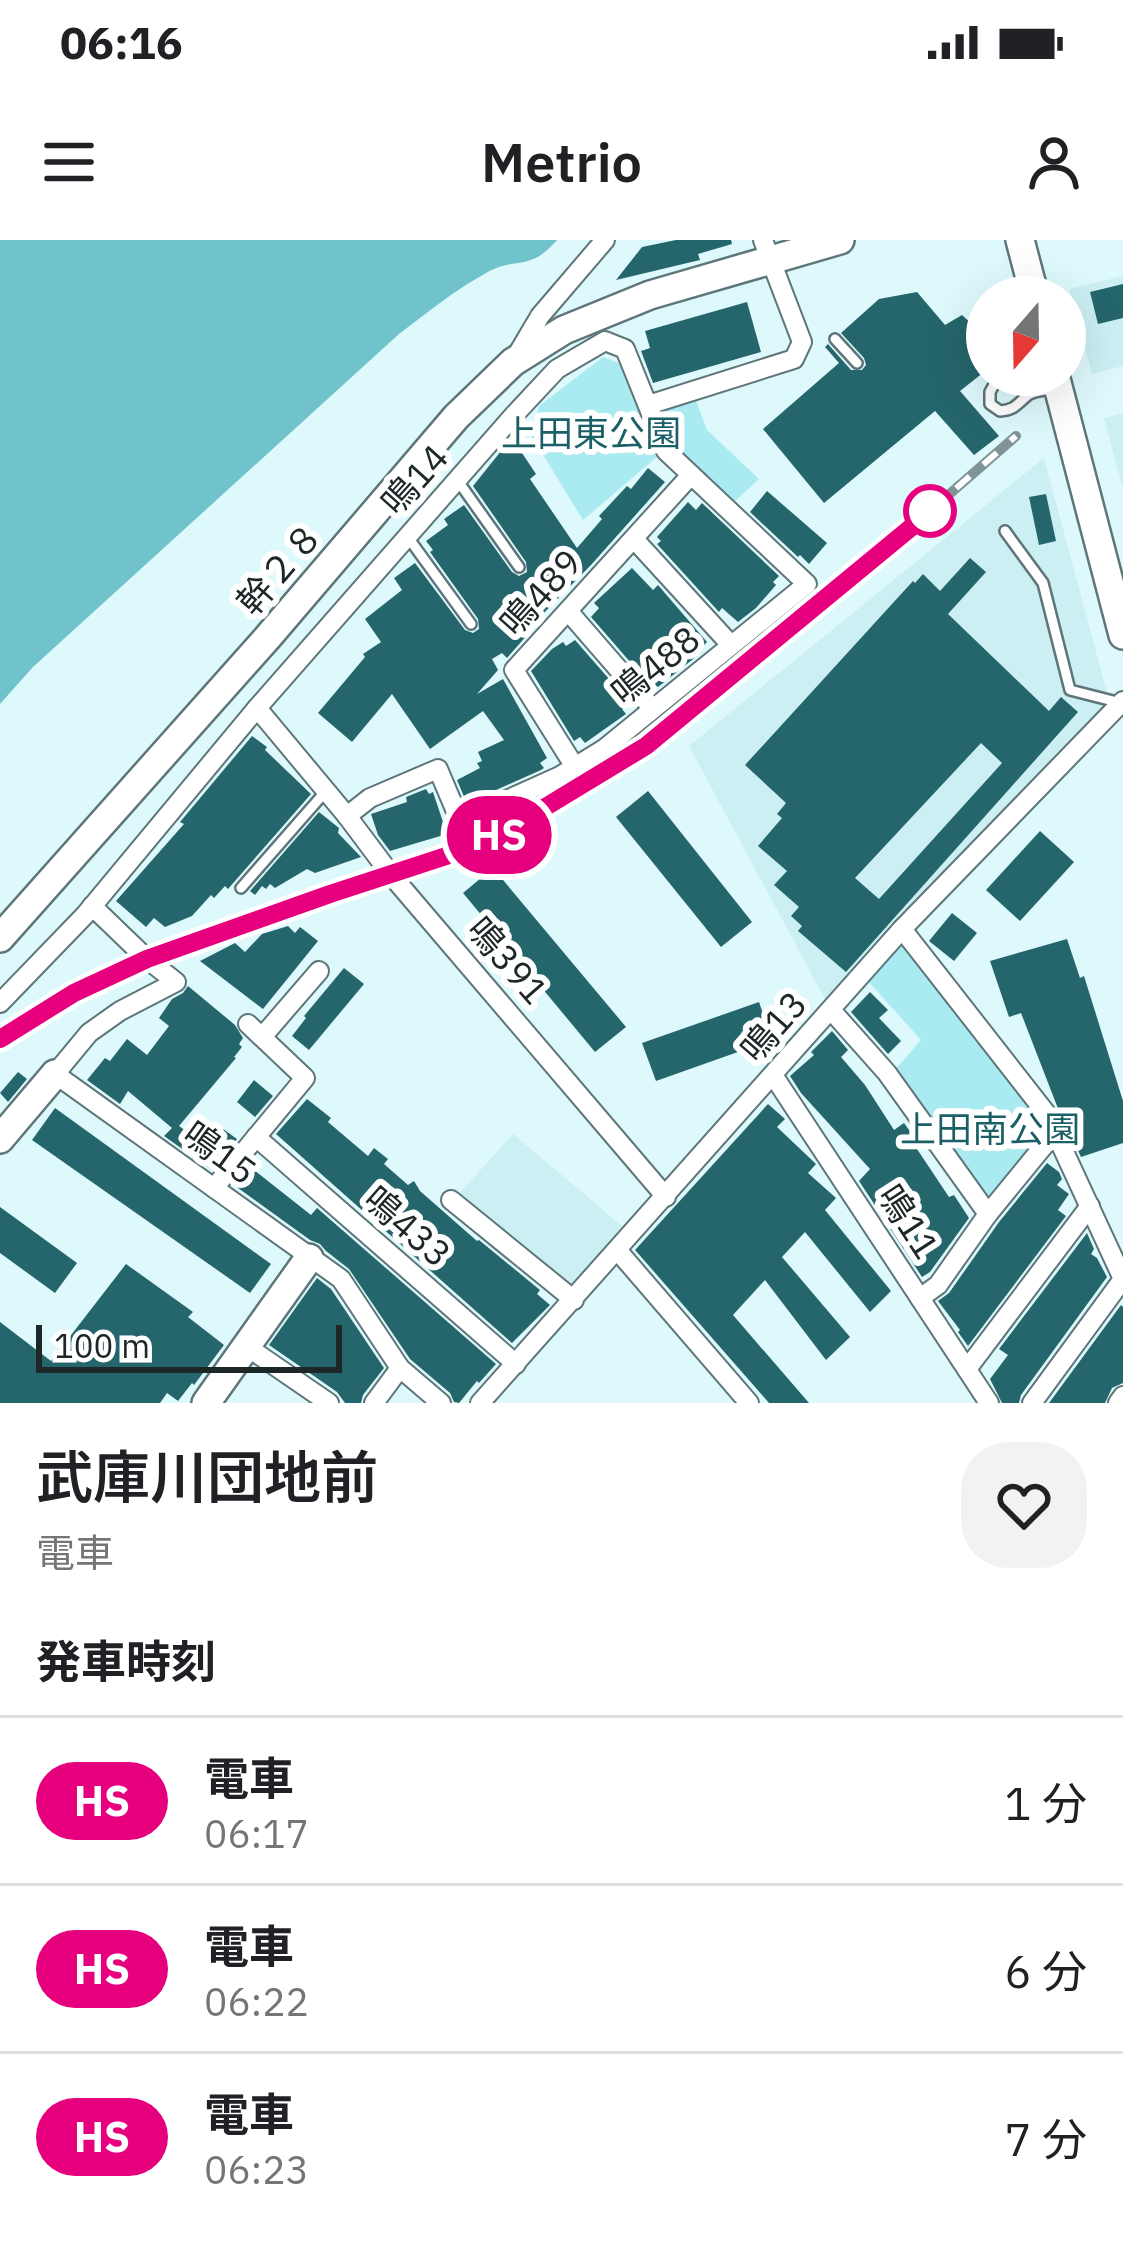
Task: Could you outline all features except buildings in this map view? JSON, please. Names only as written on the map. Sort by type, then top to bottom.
[{"type":"street","points":[[513,362],[540,316],[605,240]]},
{"type":"street","name":"幹２８","points":[[0,938],[456,417],[513,362],[564,330],[767,249],[840,240]]},
{"type":"street","points":[[1020,240],[1029,276]]},
{"type":"street","points":[[648,404],[794,358],[802,342],[767,249]]},
{"type":"street","name":"鳴14","points":[[0,1003],[92,906],[257,708],[557,369],[605,341],[625,349],[648,404]]},
{"type":"street","points":[[1060,396],[1123,635]]},
{"type":"street","name":"鳴488","points":[[347,816],[370,799],[438,769],[460,821],[575,767],[604,749],[807,584],[667,451],[648,404]]},
{"type":"street","name":"鳴489","points":[[575,767],[514,670],[692,475]]},
{"type":"street","points":[[634,539],[731,645]]},
{"type":"street","points":[[568,611],[653,709]]},
{"type":"street","name":"鳴13","points":[[480,1403],[902,929],[1122,702]]},
{"type":"street","name":"鳴391","points":[[257,708],[666,1197]]},
{"type":"street","points":[[0,1139],[89,1033],[176,982],[92,906]]},
{"type":"street","points":[[902,929],[1049,1117],[1123,1279],[1032,1403]]},
{"type":"street","points":[[214,1188],[305,1078],[255,1031],[319,971]]},
{"type":"street","points":[[831,1010],[887,1073],[988,1214]]},
{"type":"street","name":"鳴15","points":[[55,1074],[341,1279],[400,1368],[441,1403]]},
{"type":"street","name":"鳴11","points":[[773,1075],[988,1403]]},
{"type":"street","points":[[920,1298],[938,1285],[1055,1132]]},
{"type":"street","name":"鳴433","points":[[256,1137],[516,1364]]},
{"type":"street","points":[[451,1201],[574,1300]]},
{"type":"street","points":[[967,1370],[1090,1206]]},
{"type":"street","points":[[618,1251],[749,1403]]},
{"type":"street","points":[[206,1403],[309,1258]]},
{"type":"street","points":[[246,1346],[329,1403]]},
{"type":"street","points":[[374,1403],[400,1368]]},
{"type":"lane","points":[[835,339],[857,363]]},
{"type":"lane","points":[[1056,381],[1010,410],[1000,412],[990,404],[995,382],[1024,388],[1056,381]]},
{"type":"lane","points":[[458,481],[519,567]]},
{"type":"lane","points":[[1005,531],[1043,583],[1070,690],[1122,702]]},
{"type":"lane","points":[[407,536],[471,624]]},
{"type":"lane","points":[[241,888],[326,791]]},
{"type":"shaded area","points":[[0,240],[557,240],[531,260],[499,267],[476,279],[399,334],[33,667],[0,704]]},
{"type":"shaded area","points":[[1123,276],[1123,366],[1092,374],[1086,352],[1086,285]]},
{"type":"shaded area","points":[[1123,413],[1123,489],[1104,418]]},
{"type":"shaded area","points":[[1044,458],[1109,700],[825,999],[689,746]]},
{"type":"shaded area","points":[[513,1134],[622,1226],[569,1287],[457,1196]]},
{"type":"green space","name":"上田東公園","points":[[603,357],[619,363],[658,456],[583,520],[531,435],[539,406]]},
{"type":"green space","points":[[695,398],[707,430],[759,479],[733,503],[671,446],[658,410]]},
{"type":"green space","name":"上田南公園","points":[[902,939],[1050,1131],[987,1206],[894,1071],[921,1040],[867,980]]},
{"type":"railway","points":[[0,1038],[73,993],[147,959],[486,843],[554,803],[646,746],[1016,436]]},
{"type":"train","name":"HS","points":[[0,1039],[74,993],[147,959],[486,843],[646,746],[931,511]]}]
